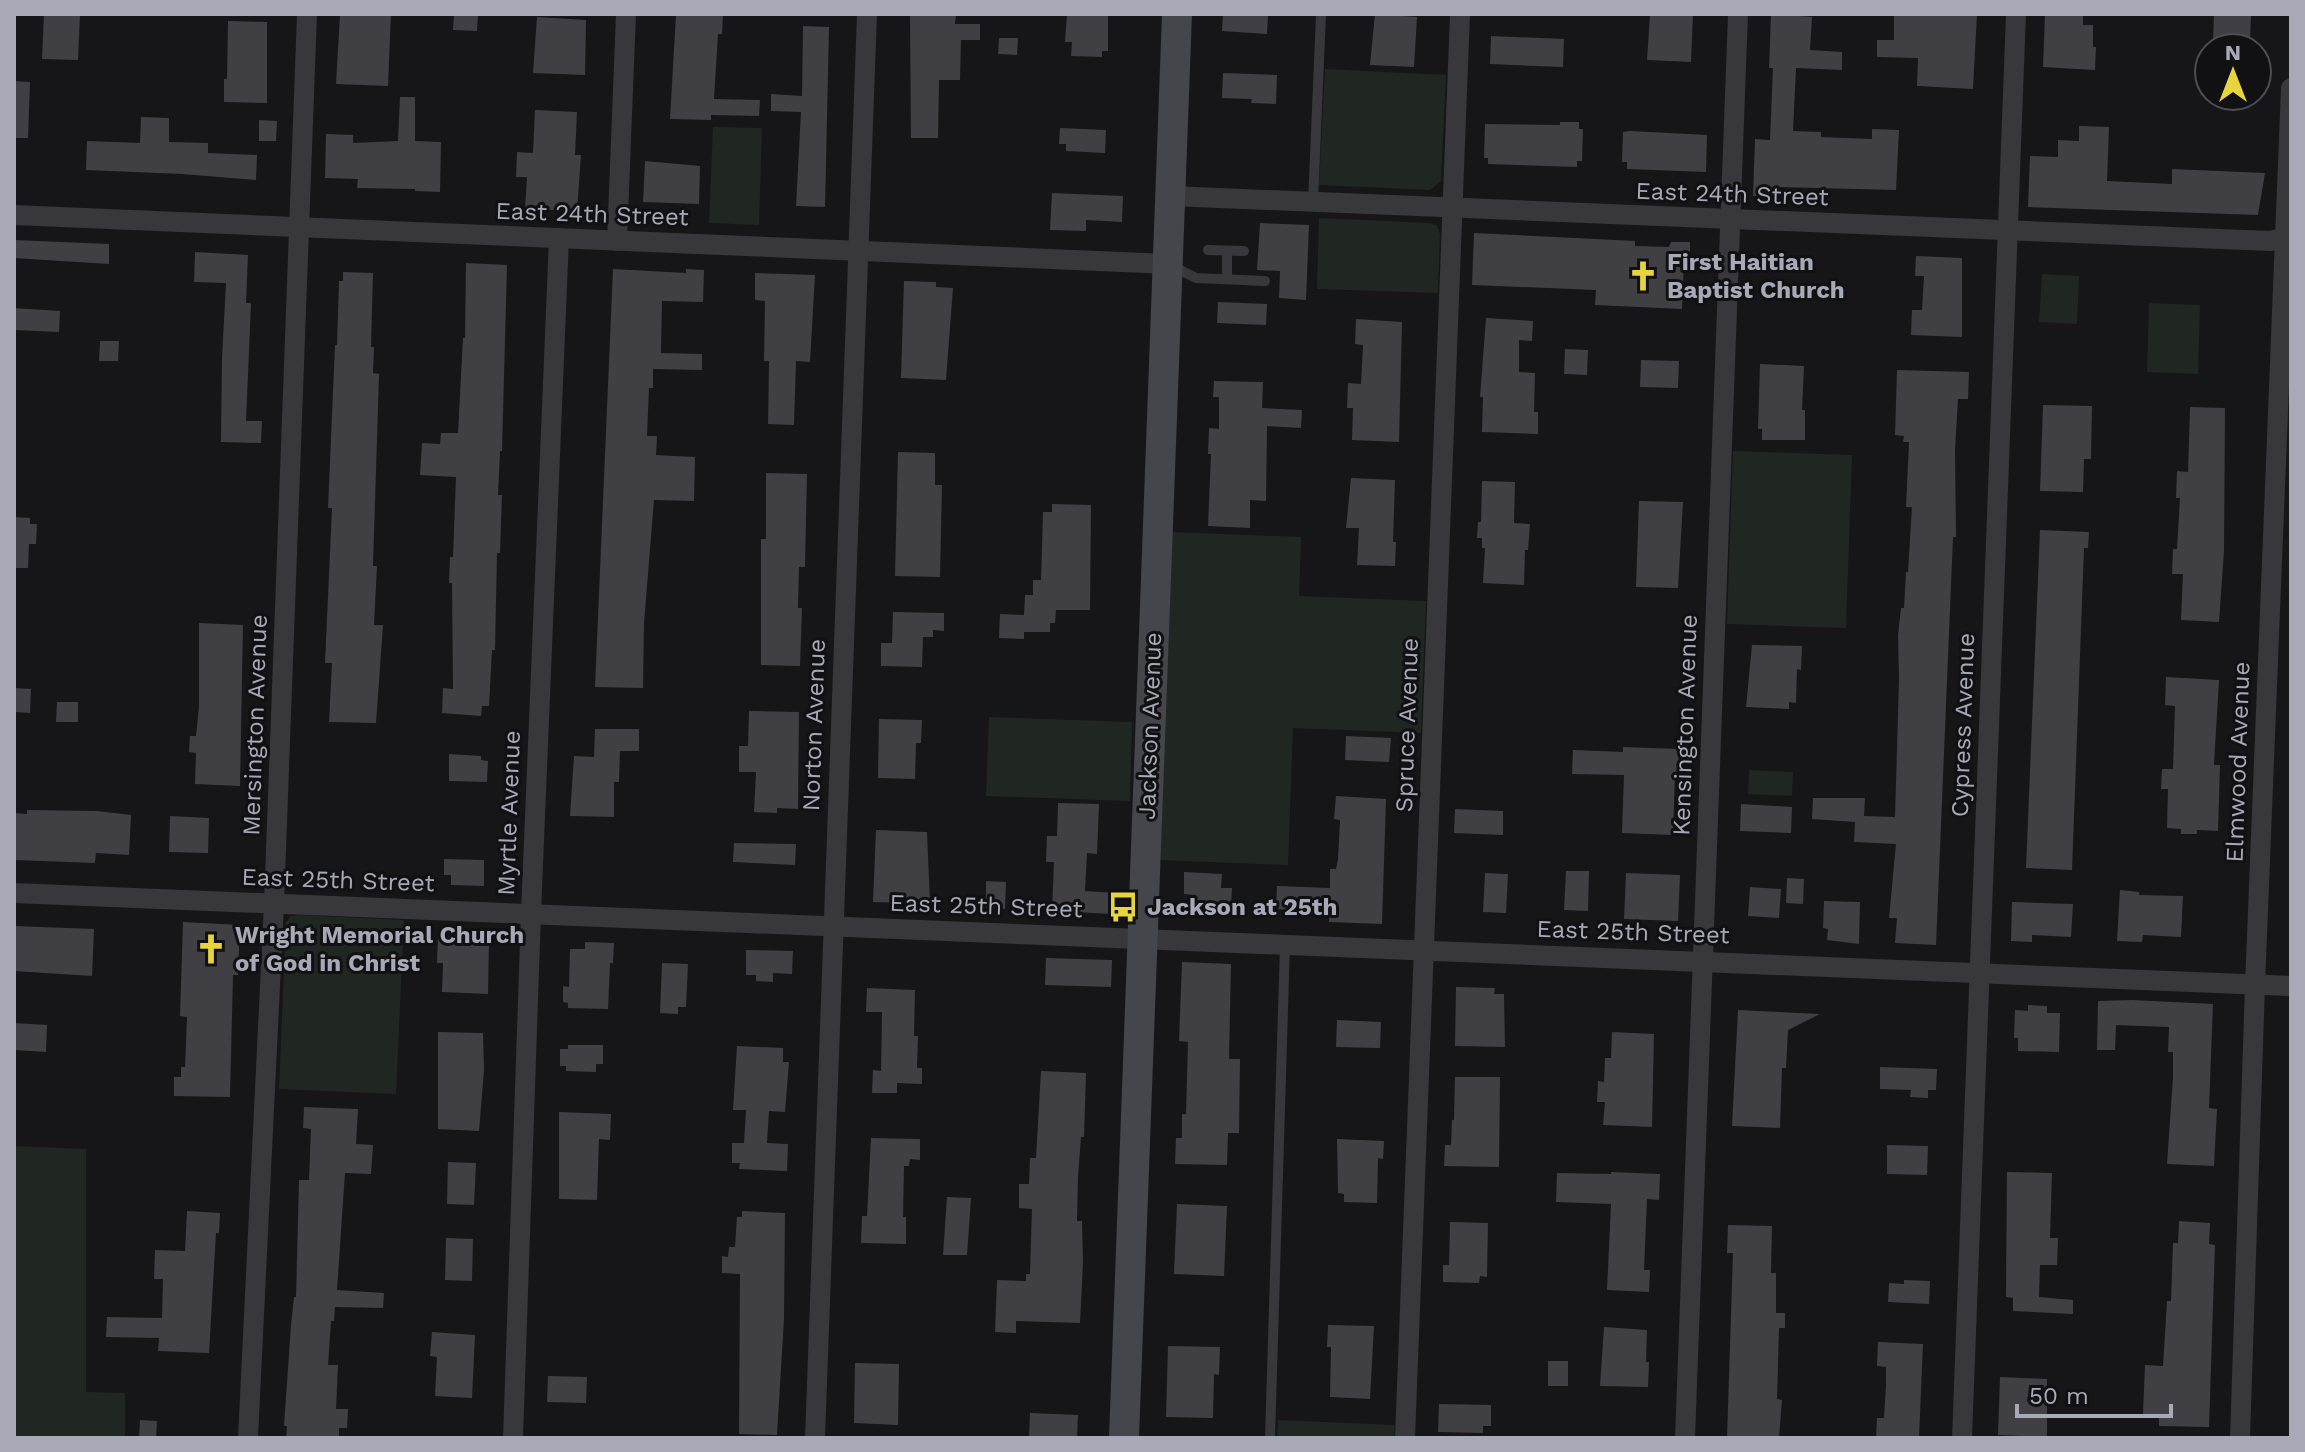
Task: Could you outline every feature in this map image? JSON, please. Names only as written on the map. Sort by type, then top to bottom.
[{"type":"street","name":"Mersington Avenue","points":[[248,1438],[274,904],[307,14]]},
{"type":"street","points":[[617,241],[626,14]]},
{"type":"street","name":"Norton Avenue","points":[[815,1438],[867,14]]},
{"type":"street","name":"Jackson Avenue","points":[[1124,1438],[1177,14]]},
{"type":"street","name":"Spruce Avenue","points":[[1405,1438],[1460,14]]},
{"type":"street","name":"Kensington Avenue","points":[[1685,1438],[1738,14]]},
{"type":"street","name":"Cypress Avenue","points":[[1962,1438],[2016,14]]},
{"type":"street","name":"Elmwood Avenue","points":[[2240,1438],[2255,985],[2288,236],[2291,88]]},
{"type":"street","name":"East 24th Street","points":[[1171,196],[2270,241],[2288,236]]},
{"type":"street","name":"East 24th Street","points":[[14,215],[1168,264]]},
{"type":"street","name":"Myrtle Avenue","points":[[513,1438],[559,238]]},
{"type":"street","name":"East 25th Street","points":[[14,893],[2291,986]]},
{"type":"lane","points":[[1313,202],[1321,14]]},
{"type":"lane","points":[[1208,250],[1244,251]]},
{"type":"lane","points":[[1227,251],[1227,279]]},
{"type":"lane","points":[[1168,264],[1196,278],[1265,281]]},
{"type":"lane","points":[[1270,1438],[1285,944]]},
{"type":"shaded area","points":[[1325,69],[1446,75],[1441,181],[1430,190],[1319,185]]},
{"type":"shaded area","points":[[713,127],[762,128],[759,225],[709,223]]},
{"type":"shaded area","points":[[1319,218],[1430,223],[1437,226],[1440,234],[1438,293],[1317,289]]},
{"type":"shaded area","points":[[2042,274],[2079,276],[2077,324],[2039,322]]},
{"type":"shaded area","points":[[2149,303],[2200,305],[2198,374],[2147,372]]},
{"type":"shaded area","points":[[1733,451],[1852,455],[1846,628],[1727,624]]},
{"type":"shaded area","points":[[1172,532],[1301,537],[1299,596],[1426,601],[1421,733],[1293,728],[1288,865],[1160,860]]},
{"type":"shaded area","points":[[989,717],[1132,722],[1130,801],[986,796]]},
{"type":"shaded area","points":[[1749,770],[1793,772],[1792,796],[1748,794]]},
{"type":"shaded area","points":[[291,916],[404,920],[396,1094],[279,1089],[286,922]]},
{"type":"shaded area","points":[[14,1146],[86,1149],[86,1392],[125,1393],[125,1438],[14,1438]]},
{"type":"shaded area","points":[[1278,1420],[1395,1425],[1394,1438],[1277,1438]]},
{"type":"building","points":[[44,14],[80,14],[78,60],[42,59]]},
{"type":"building","points":[[340,14],[391,14],[388,86],[336,84]]},
{"type":"building","points":[[454,14],[478,14],[477,31],[453,30]]},
{"type":"building","points":[[676,14],[723,14],[722,34],[718,34],[714,99],[760,100],[759,116],[711,115],[711,120],[670,119]]},
{"type":"building","points":[[910,14],[956,14],[955,24],[980,24],[980,40],[961,40],[960,80],[939,80],[938,138],[911,138]]},
{"type":"building","points":[[1067,14],[1108,14],[1108,51],[1102,51],[1102,57],[1071,56],[1072,42],[1065,42]]},
{"type":"building","points":[[1223,14],[1268,14],[1267,34],[1222,31]]},
{"type":"building","points":[[1375,14],[1417,17],[1414,67],[1370,65]]},
{"type":"building","points":[[1650,14],[1693,14],[1691,62],[1647,60]]},
{"type":"building","points":[[1771,14],[1812,17],[1810,50],[1842,52],[1842,70],[1796,68],[1793,131],[1821,132],[1821,137],[1872,139],[1872,129],[1899,130],[1896,190],[1779,187],[1778,197],[1753,196],[1755,139],[1770,140],[1773,68],[1769,68]]},
{"type":"building","points":[[1894,14],[1977,14],[1973,89],[1917,86],[1918,58],[1877,57],[1877,40],[1894,40]]},
{"type":"building","points":[[2045,14],[2083,16],[2083,25],[2093,25],[2095,70],[2043,67]]},
{"type":"building","points":[[2214,14],[2251,14],[2250,32],[2213,32]]},
{"type":"building","points":[[537,17],[586,20],[585,75],[533,73]]},
{"type":"building","points":[[228,21],[267,22],[267,103],[224,102]]},
{"type":"building","points":[[803,26],[829,27],[825,207],[796,206],[801,112],[771,111],[771,94],[802,96]]},
{"type":"building","points":[[1491,36],[1564,39],[1563,67],[1490,64]]},
{"type":"building","points":[[999,38],[1018,38],[1017,55],[998,54]]},
{"type":"building","points":[[1223,73],[1277,75],[1276,104],[1222,98]]},
{"type":"building","points":[[14,81],[30,82],[28,138],[14,138]]},
{"type":"building","points":[[400,97],[415,97],[415,141],[441,142],[440,192],[357,188],[358,179],[325,178],[326,134],[353,135],[353,143],[398,141]]},
{"type":"building","points":[[535,110],[577,112],[575,155],[581,155],[577,211],[525,209],[527,177],[516,177],[517,152],[533,153]]},
{"type":"building","points":[[141,117],[169,118],[169,142],[208,143],[208,153],[257,155],[256,180],[86,170],[87,141],[140,143]]},
{"type":"building","points":[[259,120],[277,121],[276,141],[259,141]]},
{"type":"building","points":[[1560,122],[1579,122],[1579,129],[1583,129],[1582,161],[1577,161],[1577,167],[1488,164],[1488,158],[1484,158],[1485,124],[1560,125]]},
{"type":"building","points":[[2079,126],[2109,127],[2107,181],[2172,184],[2172,169],[2265,173],[2258,215],[2028,207],[2030,156],[2058,157],[2058,140],[2079,141]]},
{"type":"building","points":[[1060,128],[1106,130],[1105,153],[1066,151],[1066,144],[1059,144]]},
{"type":"building","points":[[1623,132],[1707,135],[1706,172],[1627,169],[1627,162],[1622,162]]},
{"type":"building","points":[[645,161],[700,166],[699,204],[643,202]]},
{"type":"building","points":[[1052,193],[1123,196],[1122,222],[1086,220],[1086,231],[1050,230]]},
{"type":"building","points":[[1260,223],[1309,225],[1306,300],[1279,298],[1280,271],[1257,270]]},
{"type":"building","points":[[1474,233],[1635,241],[1635,246],[1669,247],[1671,242],[1690,242],[1690,260],[1684,260],[1682,309],[1595,305],[1596,290],[1472,285]]},
{"type":"building","points":[[14,240],[109,244],[109,264],[14,258]]},
{"type":"building","points":[[195,252],[248,255],[246,303],[251,303],[246,421],[262,421],[261,443],[221,442],[226,283],[194,282]]},
{"type":"building","points":[[1916,256],[1962,258],[1962,337],[1911,335],[1912,310],[1922,310],[1924,276],[1915,276]]},
{"type":"building","points":[[466,263],[507,265],[495,650],[492,650],[489,706],[482,706],[481,716],[442,713],[443,688],[453,689],[452,583],[449,583],[456,477],[420,475],[422,443],[440,444],[441,433],[458,433],[465,338]]},
{"type":"building","points":[[613,269],[686,273],[686,269],[704,270],[703,302],[662,301],[661,353],[702,354],[702,370],[653,369],[653,388],[649,388],[647,436],[657,436],[656,455],[695,457],[694,501],[654,500],[644,623],[643,688],[595,687]]},
{"type":"building","points":[[343,272],[373,273],[371,347],[374,347],[373,373],[379,374],[374,625],[383,625],[376,723],[329,722],[332,663],[325,663],[332,508],[328,508],[339,281],[343,281]]},
{"type":"building","points":[[755,273],[815,275],[810,362],[796,361],[794,425],[768,424],[769,361],[764,361],[765,301],[755,300]]},
{"type":"building","points":[[904,281],[936,282],[936,287],[953,288],[946,380],[901,378]]},
{"type":"building","points":[[1218,302],[1267,304],[1266,325],[1217,323]]},
{"type":"building","points":[[14,308],[60,311],[59,332],[14,330]]},
{"type":"building","points":[[1486,318],[1533,321],[1532,341],[1519,340],[1519,372],[1535,373],[1534,412],[1538,412],[1538,434],[1482,432],[1483,397],[1480,397]]},
{"type":"building","points":[[1356,319],[1402,322],[1399,442],[1352,440],[1353,408],[1347,408],[1348,383],[1361,384],[1363,345],[1355,344]]},
{"type":"building","points":[[100,341],[119,341],[118,361],[99,361]]},
{"type":"building","points":[[1565,349],[1588,350],[1587,375],[1564,374]]},
{"type":"building","points":[[1641,360],[1679,361],[1678,388],[1640,387]]},
{"type":"building","points":[[1760,364],[1804,366],[1802,410],[1805,410],[1805,440],[1762,440],[1762,429],[1758,429]]},
{"type":"building","points":[[1897,370],[1969,372],[1968,399],[1958,399],[1955,450],[1956,537],[1953,537],[1936,945],[1895,943],[1897,918],[1889,918],[1896,844],[1854,842],[1855,822],[1812,819],[1813,798],[1865,798],[1864,816],[1895,817],[1898,635],[1908,572],[1912,507],[1906,507],[1909,442],[1903,442],[1904,436],[1895,435]]},
{"type":"building","points":[[1214,381],[1263,382],[1262,408],[1302,410],[1301,428],[1267,426],[1266,501],[1250,500],[1250,528],[1208,526],[1209,428],[1219,429],[1219,397],[1213,397]]},
{"type":"building","points":[[2043,405],[2092,406],[2091,459],[2084,459],[2083,492],[2040,491]]},
{"type":"building","points":[[2190,407],[2225,408],[2224,551],[2219,622],[2181,620],[2183,574],[2172,574],[2180,498],[2176,498],[2177,471],[2188,472]]},
{"type":"building","points":[[898,452],[935,453],[935,485],[942,485],[940,577],[895,576]]},
{"type":"building","points":[[766,473],[807,474],[805,567],[799,567],[798,608],[802,608],[800,666],[761,665],[761,539],[766,539]]},
{"type":"building","points":[[1351,478],[1395,480],[1395,566],[1357,565],[1359,528],[1346,528]]},
{"type":"building","points":[[1482,481],[1515,482],[1514,523],[1530,524],[1528,550],[1525,550],[1524,585],[1483,583],[1485,548],[1482,548],[1482,538],[1477,538],[1478,522],[1481,522]]},
{"type":"building","points":[[1639,501],[1683,502],[1678,588],[1636,587]]},
{"type":"building","points":[[1052,504],[1091,505],[1090,610],[1056,610],[1055,623],[1050,623],[1050,632],[1024,632],[1024,639],[999,638],[1000,614],[1024,615],[1025,595],[1033,595],[1033,580],[1041,580],[1043,512],[1052,512]]},
{"type":"building","points":[[14,517],[30,518],[30,524],[37,524],[36,544],[29,544],[28,568],[14,568]]},
{"type":"building","points":[[2040,530],[2089,532],[2088,548],[2084,548],[2072,870],[2026,868]]},
{"type":"building","points":[[893,612],[944,613],[944,631],[933,630],[933,637],[923,637],[922,667],[881,666],[881,643],[892,643]]},
{"type":"building","points":[[199,623],[243,625],[240,786],[195,784],[196,753],[189,752],[190,736],[196,736],[199,707]]},
{"type":"building","points":[[1752,645],[1802,646],[1801,670],[1797,669],[1796,703],[1789,702],[1789,709],[1746,707]]},
{"type":"building","points":[[2166,677],[2219,680],[2214,765],[2220,765],[2218,831],[2197,830],[2197,834],[2181,834],[2181,829],[2167,828],[2168,789],[2161,789],[2162,769],[2173,769],[2175,706],[2165,705]]},
{"type":"building","points":[[14,688],[31,689],[30,713],[14,712]]},
{"type":"building","points":[[57,702],[78,702],[78,722],[56,722]]},
{"type":"building","points":[[749,711],[799,712],[798,809],[777,808],[777,813],[754,812],[756,772],[739,772],[739,746],[748,746]]},
{"type":"building","points":[[879,719],[922,720],[921,743],[916,743],[915,779],[878,778]]},
{"type":"building","points":[[595,729],[639,729],[639,751],[620,751],[619,782],[614,782],[614,817],[570,816],[574,756],[594,757]]},
{"type":"building","points":[[1346,736],[1391,738],[1389,762],[1345,760]]},
{"type":"building","points":[[1623,747],[1679,749],[1673,835],[1622,833],[1624,775],[1572,774],[1573,750],[1623,752]]},
{"type":"building","points":[[449,754],[481,756],[481,760],[488,761],[487,782],[449,781]]},
{"type":"building","points":[[1336,796],[1386,799],[1382,924],[1329,922],[1329,913],[1276,909],[1277,886],[1330,888],[1330,869],[1336,869],[1338,859],[1340,820],[1334,819]]},
{"type":"building","points":[[1058,803],[1099,804],[1097,854],[1087,853],[1085,891],[1115,893],[1114,914],[1052,911],[1054,862],[1046,862],[1047,836],[1057,836]]},
{"type":"building","points":[[1741,804],[1792,807],[1791,833],[1740,831]]},
{"type":"building","points":[[1455,809],[1503,811],[1503,835],[1454,833]]},
{"type":"building","points":[[27,810],[131,815],[129,855],[96,853],[95,863],[14,860],[14,813],[27,814]]},
{"type":"building","points":[[170,816],[209,818],[208,853],[169,852]]},
{"type":"building","points":[[876,830],[927,832],[930,904],[873,902]]},
{"type":"building","points":[[734,843],[796,844],[795,865],[733,862]]},
{"type":"building","points":[[444,859],[484,860],[484,886],[451,885],[451,875],[444,875]]},
{"type":"building","points":[[1566,871],[1589,871],[1588,911],[1564,910]]},
{"type":"building","points":[[1184,872],[1222,874],[1221,888],[1232,888],[1231,905],[1194,904],[1195,895],[1184,894]]},
{"type":"building","points":[[1485,873],[1508,874],[1506,913],[1483,912]]},
{"type":"building","points":[[1626,873],[1680,875],[1678,921],[1624,919]]},
{"type":"building","points":[[1787,878],[1804,879],[1803,904],[1786,903]]},
{"type":"building","points":[[986,881],[1006,882],[1005,909],[986,908]]},
{"type":"building","points":[[1750,887],[1781,889],[1779,918],[1748,916]]},
{"type":"building","points":[[2120,890],[2139,892],[2139,895],[2183,896],[2181,937],[2143,935],[2142,942],[2117,941]]},
{"type":"building","points":[[1824,901],[1860,902],[1859,944],[1827,940],[1828,929],[1823,928]]},
{"type":"building","points":[[2012,902],[2073,904],[2071,937],[2032,935],[2032,942],[2011,941]]},
{"type":"building","points":[[183,922],[240,925],[238,975],[233,975],[230,1097],[174,1096],[174,1077],[181,1077],[181,1067],[185,1067],[187,1017],[180,1016]]},
{"type":"building","points":[[14,926],[94,929],[92,976],[14,971]]},
{"type":"building","points":[[438,936],[489,938],[488,994],[442,992],[443,963],[437,963]]},
{"type":"building","points":[[585,942],[614,943],[608,1009],[568,1008],[568,1003],[563,1002],[563,986],[569,987],[570,949],[585,949]]},
{"type":"building","points":[[746,950],[793,951],[792,974],[773,973],[773,982],[756,981],[756,975],[746,975]]},
{"type":"building","points":[[1046,958],[1112,960],[1111,987],[1045,985]]},
{"type":"building","points":[[1182,962],[1231,964],[1229,1059],[1240,1059],[1239,1133],[1228,1133],[1227,1165],[1175,1164],[1176,1138],[1182,1138],[1182,1114],[1186,1114],[1188,1042],[1179,1041]]},
{"type":"building","points":[[662,963],[688,964],[686,1007],[678,1007],[678,1014],[660,1013]]},
{"type":"building","points":[[1456,987],[1495,988],[1494,994],[1504,994],[1505,1047],[1455,1046]]},
{"type":"building","points":[[867,988],[915,990],[914,1036],[918,1036],[917,1068],[922,1068],[922,1084],[897,1083],[897,1093],[872,1093],[873,1070],[881,1071],[882,1012],[866,1012]]},
{"type":"building","points":[[2098,1001],[2213,1004],[2209,1108],[2217,1109],[2214,1166],[2167,1164],[2173,1077],[2173,1052],[2168,1052],[2169,1027],[2116,1025],[2115,1050],[2097,1050]]},
{"type":"building","points":[[2028,1005],[2047,1006],[2047,1013],[2060,1013],[2059,1052],[2018,1051],[2018,1038],[2014,1038],[2015,1010],[2028,1011]]},
{"type":"building","points":[[1738,1010],[1820,1014],[1788,1030],[1786,1068],[1782,1068],[1780,1128],[1732,1126]]},
{"type":"building","points":[[1337,1020],[1381,1022],[1380,1048],[1336,1047]]},
{"type":"building","points":[[14,1023],[47,1025],[46,1052],[14,1050]]},
{"type":"building","points":[[438,1032],[483,1033],[484,1070],[479,1131],[438,1129]]},
{"type":"building","points":[[1612,1032],[1654,1034],[1652,1127],[1603,1125],[1605,1102],[1597,1102],[1598,1081],[1604,1082],[1605,1058],[1611,1058]]},
{"type":"building","points":[[568,1045],[603,1045],[603,1064],[596,1064],[596,1072],[566,1071],[566,1066],[560,1066],[560,1049],[568,1049]]},
{"type":"building","points":[[737,1046],[783,1048],[783,1062],[789,1062],[785,1112],[769,1111],[767,1143],[788,1144],[787,1171],[739,1169],[740,1163],[732,1163],[732,1143],[744,1143],[746,1110],[733,1110]]},
{"type":"building","points":[[1880,1067],[1937,1069],[1936,1090],[1928,1090],[1928,1098],[1910,1097],[1911,1090],[1880,1089]]},
{"type":"building","points":[[1041,1071],[1086,1073],[1084,1137],[1081,1137],[1078,1177],[1077,1221],[1082,1221],[1083,1262],[1080,1323],[1016,1321],[1016,1333],[995,1332],[997,1280],[1026,1281],[1026,1274],[1030,1274],[1032,1209],[1019,1208],[1019,1184],[1029,1184],[1030,1158],[1036,1158]]},
{"type":"building","points":[[1455,1077],[1500,1077],[1499,1167],[1444,1166],[1445,1145],[1451,1145]]},
{"type":"building","points":[[304,1107],[358,1109],[356,1144],[373,1145],[371,1174],[345,1173],[337,1290],[384,1293],[383,1308],[335,1307],[328,1365],[338,1365],[336,1409],[348,1409],[347,1428],[339,1428],[339,1438],[286,1438],[287,1426],[284,1426],[296,1297],[299,1180],[309,1180],[311,1129],[303,1128]]},
{"type":"building","points":[[559,1112],[611,1114],[610,1140],[599,1139],[597,1200],[559,1199]]},
{"type":"building","points":[[871,1138],[920,1139],[920,1160],[910,1159],[909,1166],[904,1166],[906,1244],[861,1243],[862,1216],[867,1216]]},
{"type":"building","points":[[1337,1139],[1384,1141],[1383,1159],[1378,1158],[1377,1203],[1344,1202],[1344,1194],[1338,1193]]},
{"type":"building","points":[[1887,1145],[1928,1146],[1927,1175],[1887,1174]]},
{"type":"building","points":[[448,1162],[476,1163],[474,1205],[447,1204]]},
{"type":"building","points":[[2007,1172],[2052,1173],[2050,1238],[2058,1238],[2057,1265],[2040,1265],[2039,1297],[2073,1300],[2073,1314],[2013,1311],[2013,1298],[2006,1297]]},
{"type":"building","points":[[1557,1173],[1660,1174],[1659,1200],[1647,1199],[1644,1270],[1650,1270],[1649,1292],[1607,1290],[1611,1204],[1556,1202]]},
{"type":"building","points":[[947,1197],[971,1198],[967,1255],[943,1255]]},
{"type":"building","points":[[1177,1204],[1227,1206],[1224,1276],[1174,1274]]},
{"type":"building","points":[[187,1211],[220,1213],[219,1233],[216,1233],[209,1353],[158,1351],[159,1338],[106,1337],[107,1317],[162,1318],[163,1279],[154,1279],[155,1250],[185,1251]]},
{"type":"building","points":[[742,1211],[785,1213],[784,1319],[777,1435],[739,1434],[740,1274],[722,1273],[722,1256],[728,1257],[729,1247],[735,1247],[737,1217],[742,1217]]},
{"type":"building","points":[[2179,1221],[2210,1223],[2209,1244],[2215,1245],[2209,1427],[2159,1426],[2159,1415],[2143,1414],[2145,1365],[2163,1366],[2167,1301],[2171,1301],[2173,1243],[2178,1243]]},
{"type":"building","points":[[1450,1222],[1488,1223],[1487,1277],[1480,1276],[1479,1283],[1443,1282],[1443,1265],[1449,1265]]},
{"type":"building","points":[[1728,1225],[1772,1226],[1771,1273],[1776,1273],[1776,1313],[1785,1313],[1785,1328],[1779,1328],[1777,1399],[1782,1400],[1779,1438],[1727,1438],[1733,1253],[1727,1253]]},
{"type":"building","points":[[446,1238],[473,1239],[472,1281],[445,1280]]},
{"type":"building","points":[[1904,1280],[1930,1281],[1929,1304],[1888,1302],[1889,1283],[1904,1284]]},
{"type":"building","points":[[1328,1325],[1374,1326],[1370,1399],[1330,1397]]},
{"type":"building","points":[[1604,1327],[1647,1330],[1648,1387],[1600,1386]]},
{"type":"building","points":[[432,1332],[475,1335],[472,1398],[435,1396],[437,1357],[430,1356]]},
{"type":"building","points":[[1878,1342],[1923,1344],[1919,1438],[1876,1438],[1877,1418],[1884,1418],[1886,1385],[1886,1367],[1877,1366]]},
{"type":"building","points":[[1168,1346],[1220,1347],[1219,1375],[1214,1374],[1213,1418],[1166,1417]]},
{"type":"building","points":[[1548,1361],[1568,1361],[1568,1386],[1548,1386]]},
{"type":"building","points":[[855,1363],[899,1364],[898,1425],[854,1423]]},
{"type":"building","points":[[548,1376],[587,1377],[586,1403],[547,1402]]},
{"type":"building","points":[[2000,1377],[2047,1379],[2047,1437],[1998,1435]]},
{"type":"building","points":[[1439,1404],[1491,1405],[1491,1426],[1483,1426],[1483,1433],[1438,1432]]},
{"type":"building","points":[[1030,1413],[1078,1415],[1077,1438],[1029,1438]]},
{"type":"building","points":[[140,1420],[157,1421],[156,1438],[139,1438]]},
{"type":"place","name":"First Haitian Baptist Church","points":[[1643,276]]},
{"type":"place","name":"Jackson at 25th","points":[[1123,907]]},
{"type":"place","name":"Wright Memorial Church of God in Christ","points":[[211,949]]}]
